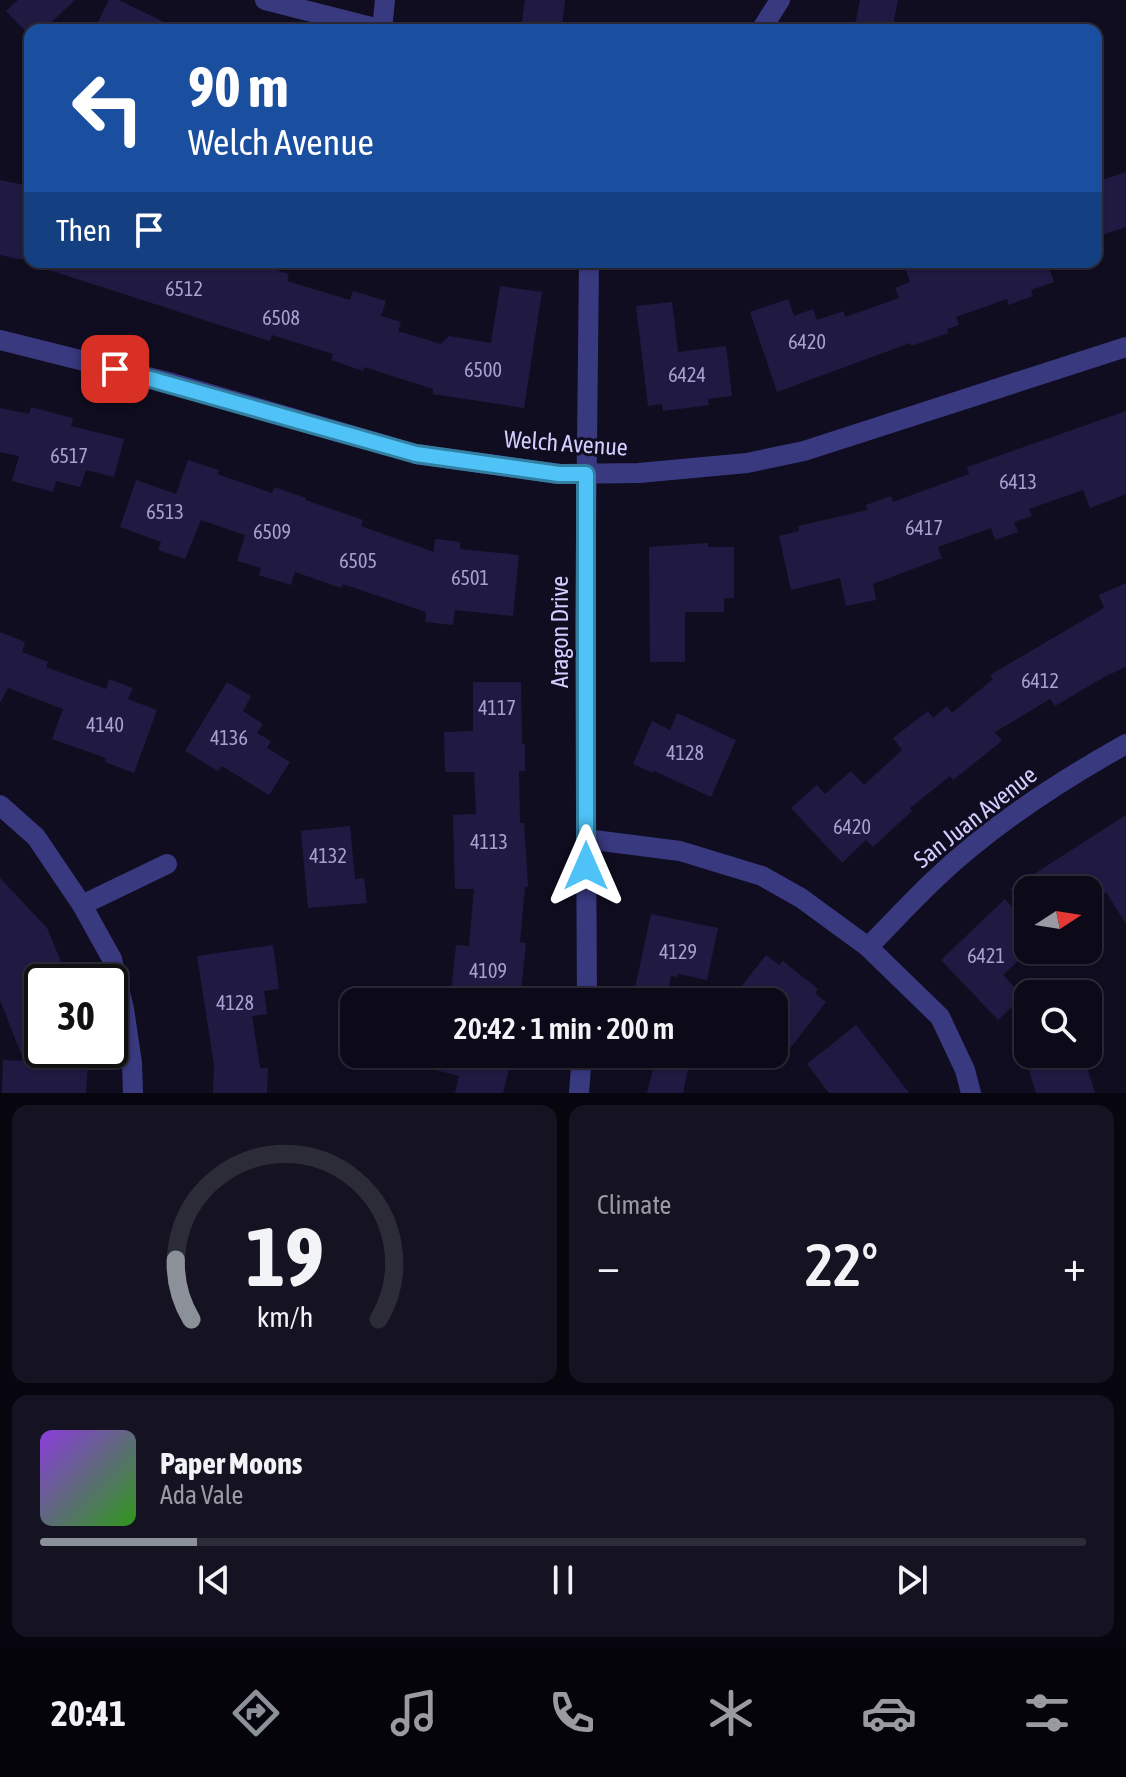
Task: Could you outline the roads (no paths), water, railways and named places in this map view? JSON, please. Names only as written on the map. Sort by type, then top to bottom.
[{"type":"street","points":[[265,0],[359,24]]},
{"type":"street","points":[[383,24],[385,0]]},
{"type":"street","points":[[765,24],[780,0]]},
{"type":"street","name":"Aragon Drive","points":[[587,988],[589,268]]},
{"type":"street","name":"Welch Avenue","points":[[0,340],[172,383],[416,454],[559,474],[639,473],[747,463],[804,451],[1126,347]]},
{"type":"street","name":"San Juan Avenue","points":[[868,947],[935,879],[1008,819],[1082,769],[1126,744]]},
{"type":"street","points":[[0,805],[36,837],[82,905],[112,959],[124,1009],[133,1093]]},
{"type":"street","points":[[586,839],[680,851],[762,876],[801,898],[868,947],[940,1017],[965,1070],[971,1093]]},
{"type":"street","points":[[82,905],[167,864]]},
{"type":"street","points":[[579,1093],[581,1068]]}]
